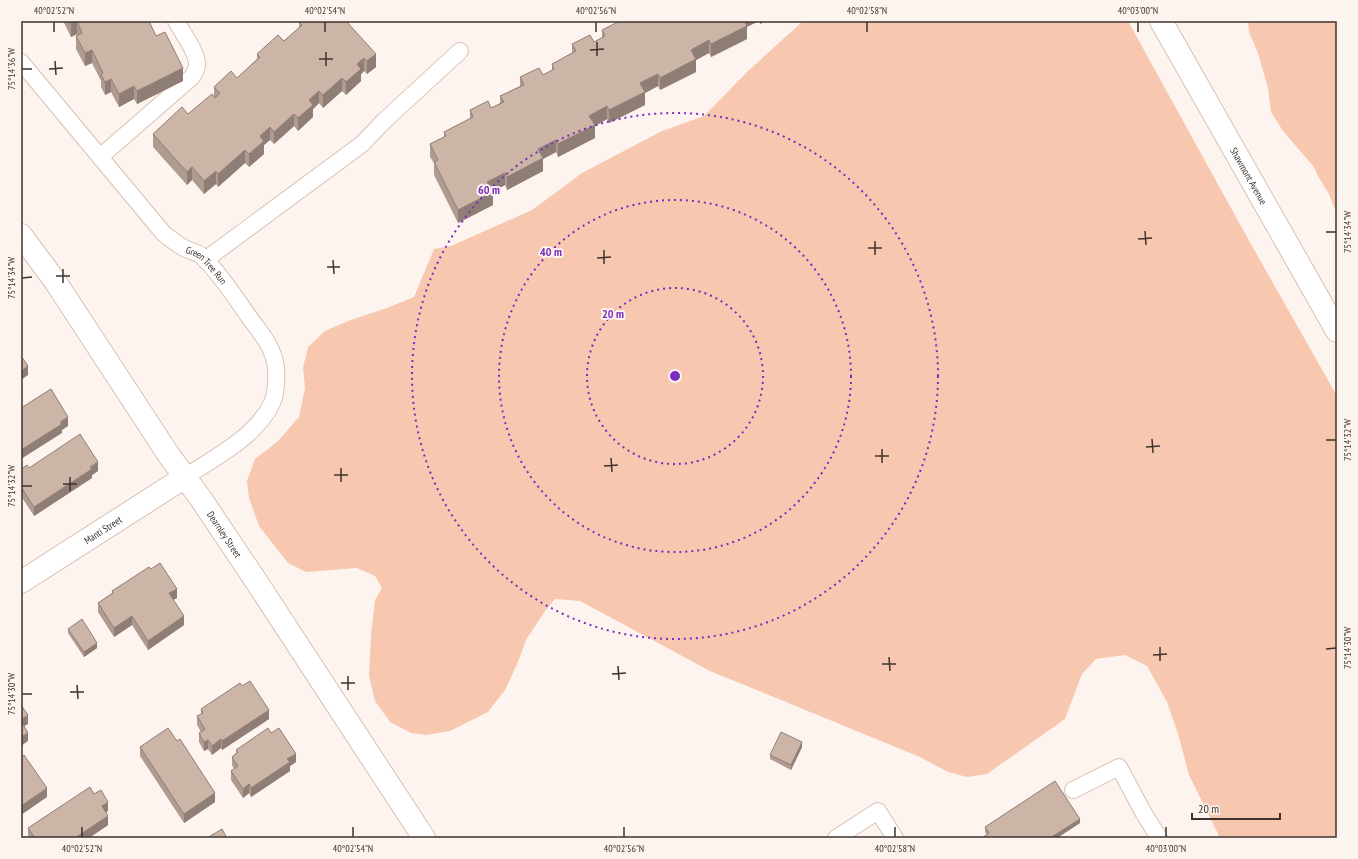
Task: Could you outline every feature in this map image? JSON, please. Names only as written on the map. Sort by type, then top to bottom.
[{"type":"street","name":"Shawmont Avenue","points":[[1160,21],[1337,331]]},
{"type":"street","name":"Dearnley Street","points":[[21,234],[55,281],[168,454],[202,499],[424,838]]},
{"type":"street","name":"Manti Street","points":[[21,582],[185,477]]},
{"type":"lane","points":[[100,157],[192,77],[197,65],[195,55],[176,21]]},
{"type":"lane","points":[[205,260],[362,144],[384,121],[460,51]]},
{"type":"lane","name":"Green Tree Run","points":[[21,62],[164,234],[177,244],[198,254],[205,260],[234,295],[266,340],[275,360],[277,374],[276,388],[272,402],[266,414],[254,428],[239,441],[185,477]]},
{"type":"lane","points":[[1074,790],[1120,767],[1143,812],[1159,838]]},
{"type":"lane","points":[[836,838],[878,811],[895,838]]},
{"type":"shaded area","points":[[803,21],[1128,21],[1247,237],[1337,396],[1337,838],[1220,838],[1189,775],[1178,734],[1167,702],[1147,666],[1125,655],[1096,659],[1082,674],[1065,719],[987,774],[967,777],[948,772],[920,757],[710,671],[580,601],[555,599],[545,611],[526,640],[505,690],[488,712],[450,731],[427,735],[411,733],[390,722],[375,701],[369,676],[371,634],[375,600],[382,588],[375,576],[357,568],[306,572],[288,563],[259,526],[249,498],[247,481],[255,459],[277,442],[299,417],[305,388],[303,368],[308,347],[325,331],[414,297],[434,249],[451,246],[532,210],[582,173],[660,132],[704,116],[748,71]]},
{"type":"shaded area","points":[[1248,21],[1337,21],[1337,212],[1314,167],[1283,131],[1271,112],[1268,88],[1258,53],[1249,32]]},
{"type":"building","points":[[70,21],[77,21],[71,24]]},
{"type":"building","points":[[77,21],[149,21],[156,36],[165,32],[183,68],[137,91],[134,86],[119,94],[111,79],[105,82],[101,75],[103,73],[92,50],[85,53],[76,36],[82,33]]},
{"type":"building","points":[[346,21],[376,54],[367,61],[364,58],[357,64],[361,69],[346,82],[342,78],[323,95],[319,91],[309,100],[313,105],[298,118],[294,114],[274,132],[270,127],[260,136],[264,141],[249,154],[245,150],[218,174],[216,171],[204,181],[192,167],[187,172],[153,134],[182,107],[188,114],[212,94],[215,98],[220,93],[214,87],[231,71],[237,78],[260,57],[257,54],[278,35],[284,41],[302,25],[299,22]]},
{"type":"building","points":[[620,21],[744,21],[747,26],[711,44],[709,40],[691,50],[696,59],[660,78],[658,74],[640,83],[645,92],[609,110],[607,106],[589,116],[595,125],[558,144],[556,140],[538,149],[543,158],[507,177],[505,173],[487,182],[493,192],[458,210],[434,162],[438,160],[430,144],[446,136],[444,132],[473,117],[470,110],[488,101],[491,108],[504,102],[500,96],[524,85],[520,77],[539,68],[543,75],[554,69],[552,64],[576,51],[572,44],[590,35],[594,42],[605,36],[602,30]]},
{"type":"building","points":[[21,356],[28,366],[21,371]]},
{"type":"building","points":[[51,389],[68,417],[60,422],[62,424],[21,450],[21,408]]},
{"type":"building","points":[[80,434],[98,462],[90,467],[92,469],[34,507],[21,487],[21,469],[27,465],[29,468]]},
{"type":"building","points":[[160,563],[177,589],[169,593],[184,616],[148,641],[132,616],[114,628],[98,603],[113,593],[112,591],[149,567],[151,569]]},
{"type":"building","points":[[82,619],[97,643],[84,652],[68,629]]},
{"type":"building","points":[[250,681],[269,710],[212,746],[208,740],[204,742],[199,733],[205,729],[197,716],[203,713],[201,709],[240,683],[242,686]]},
{"type":"building","points":[[21,705],[28,715],[21,720]]},
{"type":"building","points":[[21,721],[28,733],[21,737]]},
{"type":"building","points":[[168,728],[177,741],[180,739],[215,793],[184,814],[140,747]]},
{"type":"building","points":[[268,728],[271,733],[279,728],[296,754],[287,759],[290,762],[251,788],[249,784],[243,789],[231,771],[238,766],[232,757],[238,752],[236,750]]},
{"type":"building","points":[[781,732],[802,742],[791,765],[770,755]]},
{"type":"building","points":[[24,755],[47,788],[21,806],[21,757]]},
{"type":"building","points":[[1055,781],[1080,819],[1050,838],[982,838],[989,833],[985,827]]},
{"type":"building","points":[[90,787],[94,794],[101,790],[108,802],[102,806],[108,816],[75,838],[35,838],[28,828]]},
{"type":"building","points":[[222,829],[227,838],[207,838]]}]
